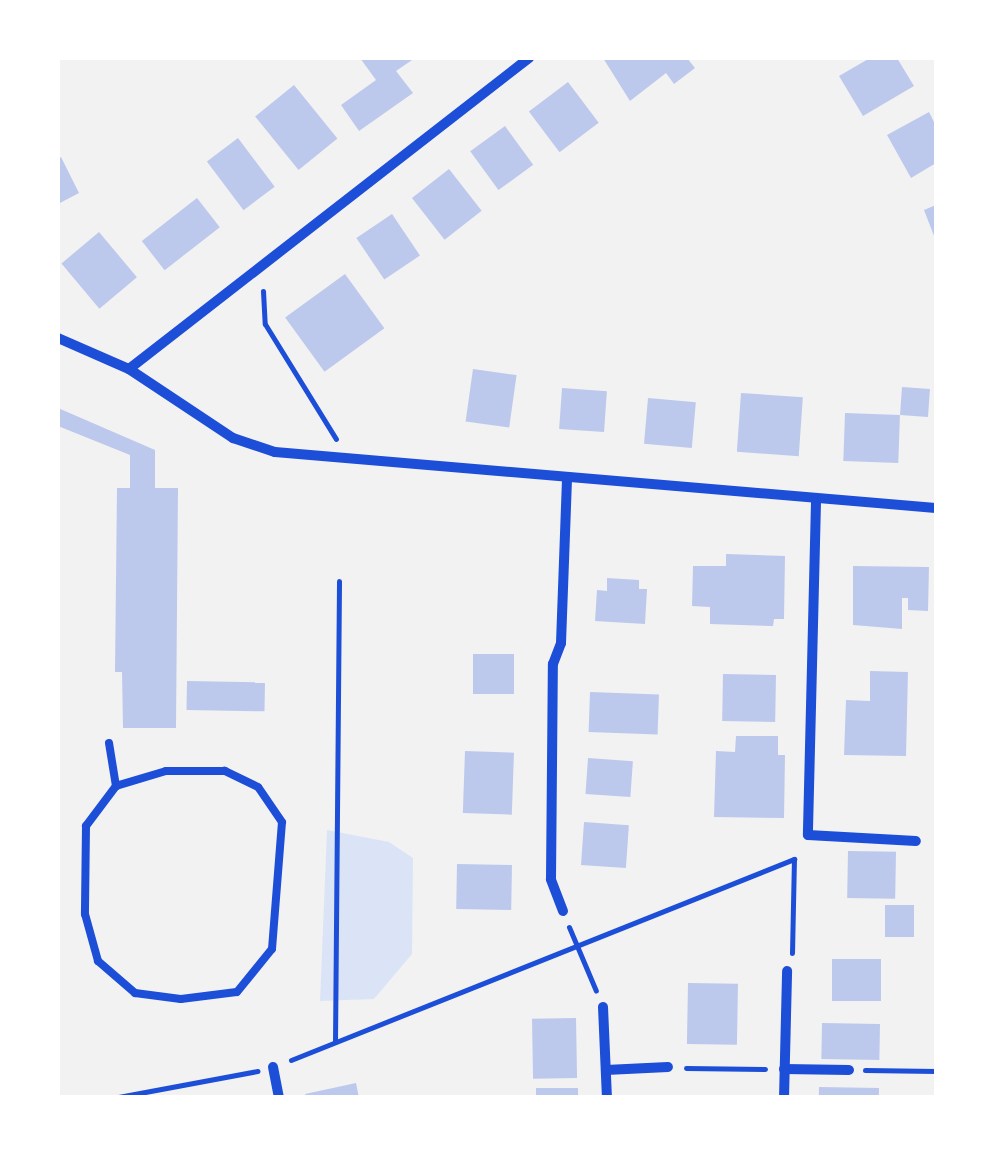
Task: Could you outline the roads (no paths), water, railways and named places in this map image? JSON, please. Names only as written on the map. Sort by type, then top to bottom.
[{"type":"street","points":[[129,369],[529,58]]},
{"type":"street","points":[[58,338],[129,369],[233,438],[274,452],[351,463],[816,502],[936,508]]},
{"type":"street","points":[[563,910],[551,880],[552,664],[560,642],[567,481]]},
{"type":"street","points":[[816,502],[808,835],[916,841]]},
{"type":"street","points":[[784,1098],[787,970]]},
{"type":"street","points":[[603,1007],[607,1098]]},
{"type":"street","points":[[272,1068],[279,1098]]},
{"type":"street","points":[[606,1070],[668,1068]]},
{"type":"street","points":[[784,1070],[849,1070]]},
{"type":"lane","points":[[109,742],[116,786],[86,826],[85,914],[98,960],[134,994],[181,999],[237,992],[272,949],[282,822],[258,788],[224,772],[166,771],[116,786]]}]
